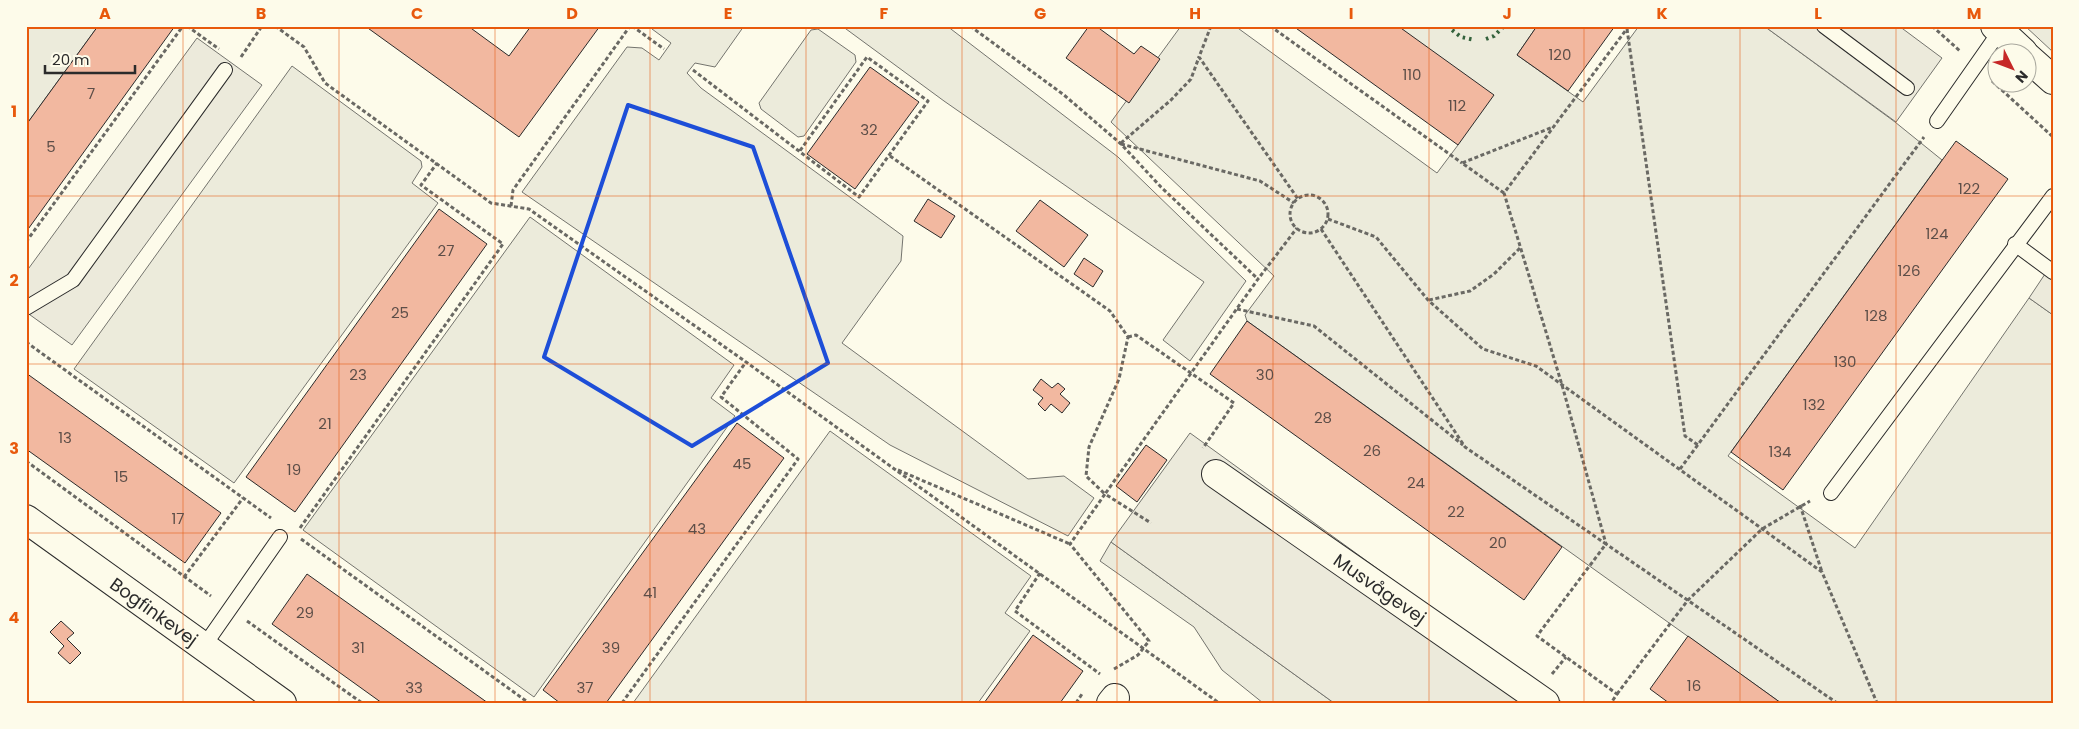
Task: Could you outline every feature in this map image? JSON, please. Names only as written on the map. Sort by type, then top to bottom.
[{"type":"street","points":[[1997,28],[2012,42]]},
{"type":"street","points":[[2036,65],[2053,80]]},
{"type":"street","name":"Musvågevej","points":[[1216,474],[1546,703]]},
{"type":"street","name":"Bogfinkevej","points":[[26,519],[282,703]]},
{"type":"lane","points":[[1824,26],[1907,88]]},
{"type":"lane","points":[[1936,121],[1997,28]]},
{"type":"lane","points":[[26,308],[73,280],[225,70]]},
{"type":"lane","points":[[1831,493],[2015,244],[2053,196]]},
{"type":"lane","points":[[2015,244],[2053,272]]},
{"type":"lane","points":[[204,646],[280,538]]},
{"type":"path","points":[[26,242],[183,26]]},
{"type":"path","points":[[187,26],[238,62]]},
{"type":"path","points":[[225,70],[238,62],[262,26]]},
{"type":"path","points":[[275,26],[304,47],[325,83],[492,202],[529,209],[893,467],[1219,703]]},
{"type":"path","points":[[511,206],[513,190],[631,26],[664,49]]},
{"type":"path","points":[[970,26],[1064,95],[1121,144],[1160,187],[1258,279]]},
{"type":"path","points":[[1121,144],[1171,100],[1191,79],[1211,26]]},
{"type":"path","points":[[1270,26],[1504,193],[1562,385],[1606,544]]},
{"type":"path","points":[[1504,193],[1628,28]]},
{"type":"path","points":[[1628,28],[1685,436],[1698,445]]},
{"type":"path","points":[[693,70],[799,152],[859,197],[928,101],[866,57],[799,152]]},
{"type":"path","points":[[1199,57],[1298,199]]},
{"type":"path","points":[[1680,470],[1936,121]]},
{"type":"path","points":[[1462,162],[1554,127]]},
{"type":"path","points":[[1121,144],[1260,181],[1294,203]]},
{"type":"path","points":[[890,156],[1110,311],[1128,337],[1120,379],[1089,447],[1086,476],[1105,494],[1151,523]]},
{"type":"path","points":[[437,163],[421,185],[503,244],[295,535],[530,703]]},
{"type":"path","points":[[1304,196],[1317,197],[1326,206],[1328,219],[1321,230],[1306,233],[1297,228],[1291,219],[1294,203],[1304,196]]},
{"type":"path","points":[[1328,219],[1376,237],[1428,300],[1483,349],[1536,366],[1822,572]]},
{"type":"path","points":[[1070,544],[1258,279],[1297,228]]},
{"type":"path","points":[[1321,230],[1465,447]]},
{"type":"path","points":[[1428,300],[1470,291],[1494,274],[1521,247]]},
{"type":"path","points":[[1237,309],[1314,326],[1465,447],[1837,703]]},
{"type":"path","points":[[1128,337],[1136,335],[1234,403],[1201,451]]},
{"type":"path","points":[[26,342],[278,523]]},
{"type":"path","points":[[622,703],[798,459],[721,397],[746,362]]},
{"type":"path","points":[[26,461],[229,610],[362,703]]},
{"type":"path","points":[[893,467],[1070,544],[1149,641],[1106,688],[1015,611],[1040,573]]},
{"type":"path","points":[[1611,703],[1688,600],[1762,529],[1800,505],[1831,493]]},
{"type":"path","points":[[184,577],[243,498]]},
{"type":"path","points":[[1800,505],[1822,572],[1877,703]]},
{"type":"path","points":[[1606,544],[1537,636],[1617,694]]},
{"type":"path","points":[[1076,703],[1087,688]]},
{"type":"highlighted area","points":[[628,105],[753,147],[828,363],[692,446],[544,357]]},
{"type":"shaded area","points":[[26,26],[98,26],[26,125]]},
{"type":"shaded area","points":[[652,26],[744,26],[715,67],[695,63],[687,73],[701,88],[903,236],[901,261],[842,343],[1028,479],[1064,476],[1094,498],[1068,536],[890,445],[522,192],[627,47],[642,48],[659,60],[671,43],[652,29]]},
{"type":"shaded area","points":[[842,26],[947,26],[1118,157],[1246,281],[1190,361],[1163,340],[1204,282],[944,101]]},
{"type":"shaded area","points":[[1181,26],[1235,26],[1437,173],[1458,145],[1398,26],[1537,26],[1517,55],[1583,102],[1639,26],[1764,26],[1895,122],[1942,160],[1728,456],[1855,548],[2029,298],[2053,315],[2053,703],[1781,703],[1247,321],[1245,315],[1274,276],[1111,122]]},
{"type":"shaded area","points":[[1764,26],[1899,26],[1942,58],[1896,122]]},
{"type":"shaded area","points":[[2025,26],[2053,26],[2053,52]]},
{"type":"shaded area","points":[[818,29],[855,55],[856,62],[804,136],[798,137],[761,109],[759,103],[811,30]]},
{"type":"shaded area","points":[[197,38],[262,85],[72,345],[26,312],[26,272]]},
{"type":"shaded area","points":[[292,66],[421,161],[422,167],[412,183],[438,203],[234,483],[74,369]]},
{"type":"shaded area","points":[[530,217],[734,365],[711,398],[735,416],[534,697],[303,530]]},
{"type":"shaded area","points":[[2053,262],[2053,315],[2029,298]]},
{"type":"shaded area","points":[[830,431],[1031,576],[1005,613],[1030,631],[978,703],[633,703]]},
{"type":"shaded area","points":[[1190,433],[1563,703],[1334,703],[1111,542]]},
{"type":"shaded area","points":[[1111,542],[1334,703],[1263,703],[1222,670],[1194,627],[1100,561]]},
{"type":"building","points":[[98,26],[175,26],[26,232],[26,125]]},
{"type":"building","points":[[365,26],[468,26],[509,56],[531,26],[600,26],[519,137]]},
{"type":"building","points":[[1089,26],[1096,26],[1134,54],[1141,46],[1160,59],[1129,103],[1066,58]]},
{"type":"building","points":[[1293,26],[1398,26],[1494,95],[1458,145]]},
{"type":"building","points":[[1537,26],[1615,26],[1568,91],[1517,55]]},
{"type":"building","points":[[870,67],[919,102],[855,189],[807,154]]},
{"type":"building","points":[[1956,141],[2008,179],[1783,490],[1731,452]]},
{"type":"building","points":[[928,199],[955,216],[941,238],[914,221]]},
{"type":"building","points":[[1040,200],[1088,235],[1064,267],[1016,231]]},
{"type":"building","points":[[439,209],[487,244],[295,512],[246,477]]},
{"type":"building","points":[[1084,258],[1103,271],[1093,287],[1074,274]]},
{"type":"building","points":[[1247,321],[1562,547],[1524,600],[1210,374]]},
{"type":"building","points":[[26,373],[221,513],[185,563],[26,449]]},
{"type":"building","points":[[1041,379],[1052,388],[1058,383],[1065,389],[1060,394],[1070,403],[1062,413],[1051,404],[1045,411],[1038,404],[1043,398],[1033,390]]},
{"type":"building","points":[[737,423],[784,458],[606,703],[560,703],[543,690]]},
{"type":"building","points":[[1146,445],[1167,460],[1137,502],[1116,486]]},
{"type":"building","points":[[307,574],[488,703],[382,703],[272,624]]},
{"type":"building","points":[[61,621],[74,633],[67,639],[81,653],[70,664],[58,653],[64,646],[50,632]]},
{"type":"building","points":[[1033,635],[1083,671],[1060,703],[984,703]]},
{"type":"building","points":[[1688,636],[1781,703],[1669,703],[1650,689]]},
{"type":"hedge","points":[[1447,26],[1461,37],[1475,40]]},
{"type":"hedge","points":[[1486,39],[1494,36],[1504,26]]}]
